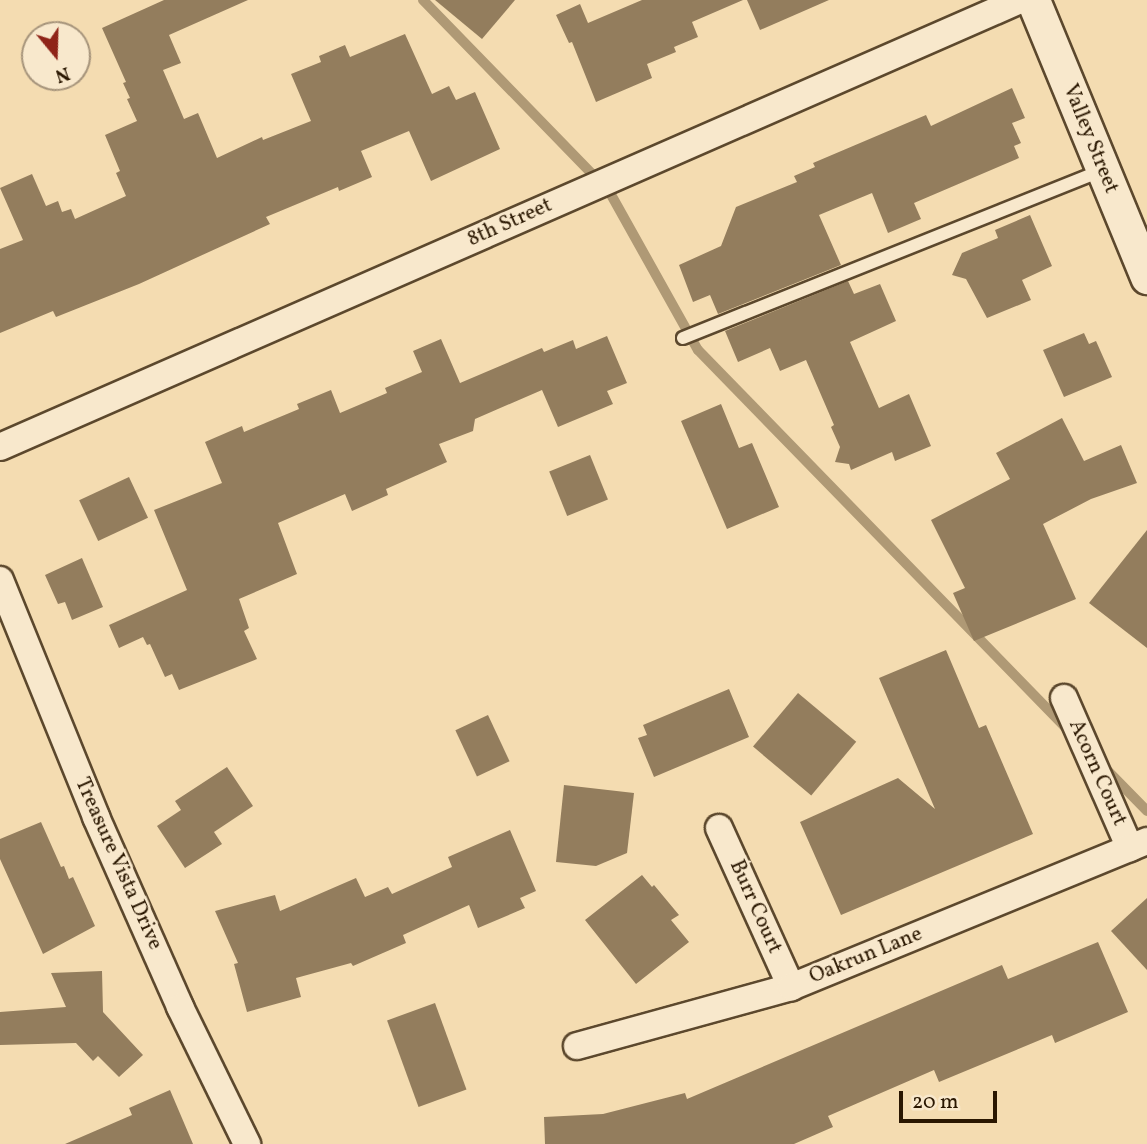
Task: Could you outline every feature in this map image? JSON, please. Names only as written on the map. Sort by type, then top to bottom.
[{"type":"street","name":"8th Street","points":[[0,447],[1020,0]]},
{"type":"street","name":"Valley Street","points":[[1033,0],[1145,267]]},
{"type":"street","name":"Treasure Vista Drive","points":[[0,580],[96,817],[180,1007],[247,1144]]},
{"type":"street","name":"Acorn Court","points":[[1064,698],[1139,844]]},
{"type":"street","name":"Burr Court","points":[[719,828],[791,987]]},
{"type":"street","name":"Oakrun Lane","points":[[577,1046],[791,987],[1139,844]]},
{"type":"lane","points":[[682,338],[1103,170]]},
{"type":"building","points":[[164,0],[248,0],[169,35],[181,63],[163,70],[184,119],[198,113],[217,158],[262,137],[263,140],[311,121],[291,74],[321,62],[319,56],[345,45],[350,57],[405,34],[432,94],[449,86],[456,100],[475,92],[500,149],[431,181],[409,131],[361,151],[372,177],[339,191],[338,187],[266,217],[270,224],[139,284],[56,317],[53,311],[0,333],[0,249],[23,240],[0,188],[32,174],[46,206],[58,201],[62,212],[71,209],[75,219],[126,196],[116,173],[120,171],[105,135],[137,121],[127,99],[130,98],[123,83],[126,82],[102,28]]},
{"type":"building","points":[[435,0],[515,0],[482,39]]},
{"type":"building","points":[[642,0],[743,0],[692,22],[698,37],[674,47],[676,52],[647,64],[652,78],[596,102],[572,42],[569,43],[556,15],[580,4],[588,23]]},
{"type":"building","points":[[747,0],[829,0],[760,30]]},
{"type":"building","points":[[1012,88],[1025,118],[1012,123],[1021,143],[1014,146],[1019,158],[914,203],[921,219],[888,233],[872,193],[819,215],[841,265],[718,314],[710,295],[693,302],[679,265],[721,246],[736,207],[797,182],[794,176],[815,167],[813,163],[926,115],[931,126]]},
{"type":"building","points":[[1030,215],[1052,266],[1022,280],[1031,300],[987,318],[966,279],[952,275],[962,253],[998,238],[995,230]]},
{"type":"building","points":[[848,281],[854,294],[880,284],[896,321],[850,342],[879,408],[909,394],[931,446],[895,461],[892,452],[851,470],[849,464],[835,462],[840,447],[831,427],[834,425],[806,360],[780,371],[770,348],[738,362],[725,331]]},
{"type":"building","points":[[1084,333],[1089,344],[1096,341],[1112,377],[1064,397],[1043,350]]},
{"type":"building","points":[[607,336],[627,383],[607,391],[613,404],[558,427],[542,390],[475,419],[473,431],[439,444],[447,462],[386,489],[388,495],[352,511],[345,494],[278,523],[297,574],[239,599],[249,628],[244,631],[257,659],[179,690],[172,674],[165,677],[150,644],[147,645],[143,637],[119,648],[109,625],[187,590],[154,510],[222,483],[205,442],[242,426],[244,432],[299,409],[297,404],[331,390],[340,413],[387,393],[385,388],[422,372],[413,351],[441,339],[460,383],[542,348],[544,352],[573,340],[576,349]]},
{"type":"building","points":[[721,404],[739,448],[752,443],[779,507],[727,529],[681,421]]},
{"type":"building","points":[[1062,418],[1084,461],[1121,445],[1137,483],[1091,499],[1043,524],[1076,599],[974,641],[953,593],[965,588],[931,520],[1010,479],[996,453]]},
{"type":"building","points":[[590,455],[608,500],[567,516],[549,471]]},
{"type":"building","points":[[129,477],[148,518],[98,541],[79,500]]},
{"type":"building","points":[[1147,530],[1147,648],[1089,603]]},
{"type":"building","points":[[82,558],[103,607],[72,620],[65,602],[58,604],[45,575]]},
{"type":"building","points":[[946,650],[979,728],[986,725],[1033,834],[841,915],[800,822],[898,778],[935,809],[879,678]]},
{"type":"building","points":[[729,689],[749,737],[654,777],[638,738],[647,735],[643,725]]},
{"type":"building","points":[[798,693],[856,742],[811,795],[753,747]]},
{"type":"building","points":[[488,715],[510,761],[477,776],[455,730]]},
{"type":"building","points":[[227,767],[253,806],[214,832],[222,844],[185,868],[157,826],[181,810],[175,801]]},
{"type":"building","points":[[564,785],[634,793],[627,853],[596,866],[556,862]]},
{"type":"building","points":[[41,822],[61,867],[64,866],[69,879],[73,877],[95,926],[43,954],[0,859],[0,839]]},
{"type":"building","points":[[510,830],[536,891],[520,898],[525,908],[478,928],[469,905],[403,935],[406,943],[353,966],[351,963],[296,978],[301,997],[247,1012],[234,964],[238,963],[215,911],[275,895],[280,911],[356,878],[365,897],[388,887],[392,894],[452,867],[448,857]]},
{"type":"building","points":[[642,875],[679,915],[671,920],[689,942],[636,984],[585,920]]},
{"type":"building","points":[[1147,898],[1147,970],[1111,931]]},
{"type":"building","points":[[1098,942],[1128,1012],[1055,1043],[1052,1035],[939,1082],[934,1070],[828,1116],[833,1127],[794,1144],[545,1144],[544,1117],[603,1114],[685,1093],[687,1099],[1002,965],[1008,979]]},
{"type":"building","points":[[102,971],[103,1012],[143,1055],[119,1077],[98,1056],[93,1061],[76,1043],[0,1045],[0,1012],[66,1007],[51,973]]},
{"type":"building","points":[[435,1003],[466,1089],[419,1107],[387,1020]]},
{"type":"building","points":[[170,1090],[193,1144],[65,1144],[132,1115],[129,1108]]},
{"type":"waterway","points":[[423,0],[609,191],[698,350],[1068,730]]},
{"type":"waterway","points":[[1103,766],[1147,811]]}]
